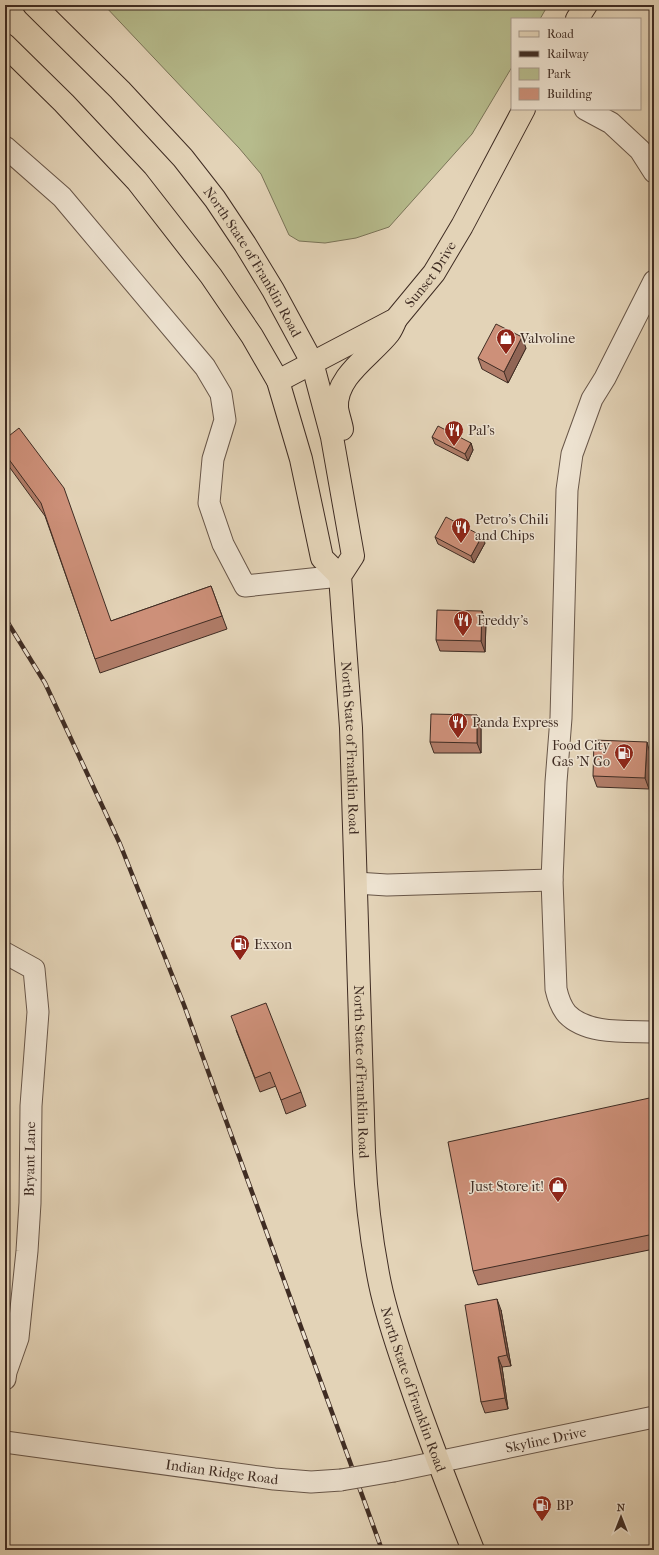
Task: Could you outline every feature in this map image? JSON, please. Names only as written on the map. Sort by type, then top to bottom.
[{"type":"main road","name":"North State of Franklin Road","points":[[34,5],[120,90],[183,158],[215,199],[273,290],[312,362],[332,437],[354,556],[340,576],[351,728],[366,1198],[380,1285],[396,1344],[438,1462],[473,1550]]},
{"type":"main road","points":[[5,45],[64,103],[137,181],[211,276],[252,336],[278,381],[301,459],[322,558],[340,576]]},
{"type":"main road","name":"Sunset Drive","points":[[278,381],[396,319],[434,273],[462,226],[523,110]]},
{"type":"main road","points":[[346,512],[348,454],[337,408],[340,391],[354,370],[390,332],[396,319]]},
{"type":"street","points":[[587,110],[611,123],[640,150],[654,172]]},
{"type":"street","points":[[5,147],[62,197],[205,367],[221,394],[225,420],[213,459],[209,503],[223,544],[245,586],[340,576]]},
{"type":"street","points":[[654,281],[605,378],[592,399],[572,454],[567,490],[561,718],[556,782],[552,880],[556,989],[559,1002],[567,1014],[583,1025],[610,1030],[654,1032]]},
{"type":"street","points":[[356,883],[388,885],[552,880]]},
{"type":"street","name":"Bryant Lane","points":[[5,952],[34,969],[38,1012],[31,1106],[30,1203],[27,1251],[18,1338],[5,1379]]},
{"type":"street","name":"Skyline Drive","points":[[438,1462],[654,1417]]},
{"type":"street","name":"Indian Ridge Road","points":[[5,1442],[274,1479],[311,1482],[341,1480],[438,1462]]},
{"type":"green space","points":[[104,5],[548,5],[541,18],[511,18],[511,69],[472,134],[389,227],[356,238],[325,243],[299,241],[289,235],[261,174],[239,148]]},
{"type":"building","points":[[496,324],[522,337],[504,372],[478,358]]},
{"type":"building","points":[[438,426],[471,443],[465,454],[432,437]]},
{"type":"building","points":[[19,428],[64,488],[111,621],[211,586],[222,616],[95,659],[41,503],[5,454],[5,439]]},
{"type":"building","name":"Petro's Chili and Chips","points":[[446,517],[482,536],[471,556],[435,537]]},
{"type":"building","points":[[437,610],[482,611],[481,641],[436,640]]},
{"type":"building","points":[[431,714],[477,715],[477,743],[430,742]]},
{"type":"building","name":"Food City Gas 'N Go","points":[[594,740],[647,742],[645,778],[593,776]]},
{"type":"building","points":[[266,1003],[301,1092],[281,1100],[270,1072],[255,1078],[231,1016]]},
{"type":"building","name":"Just Store it!","points":[[654,1097],[654,1234],[473,1271],[448,1142]]},
{"type":"building","points":[[497,1299],[507,1355],[498,1357],[505,1398],[481,1402],[465,1305]]},
{"type":"railway","points":[[5,618],[45,683],[120,844],[184,1005],[382,1550]]},
{"type":"place","name":"Valvoline","points":[[506,355]]},
{"type":"place","name":"Pal's","points":[[454,447]]},
{"type":"place","name":"Petro's Chili and Chips","points":[[461,544]]},
{"type":"place","name":"Freddy's","points":[[463,637]]},
{"type":"place","name":"Panda Express","points":[[458,739]]},
{"type":"place","name":"Food City Gas 'N Go","points":[[624,770]]},
{"type":"place","name":"Exxon","points":[[240,961]]},
{"type":"place","name":"Just Store it!","points":[[558,1203]]},
{"type":"place","name":"BP","points":[[542,1522]]}]
